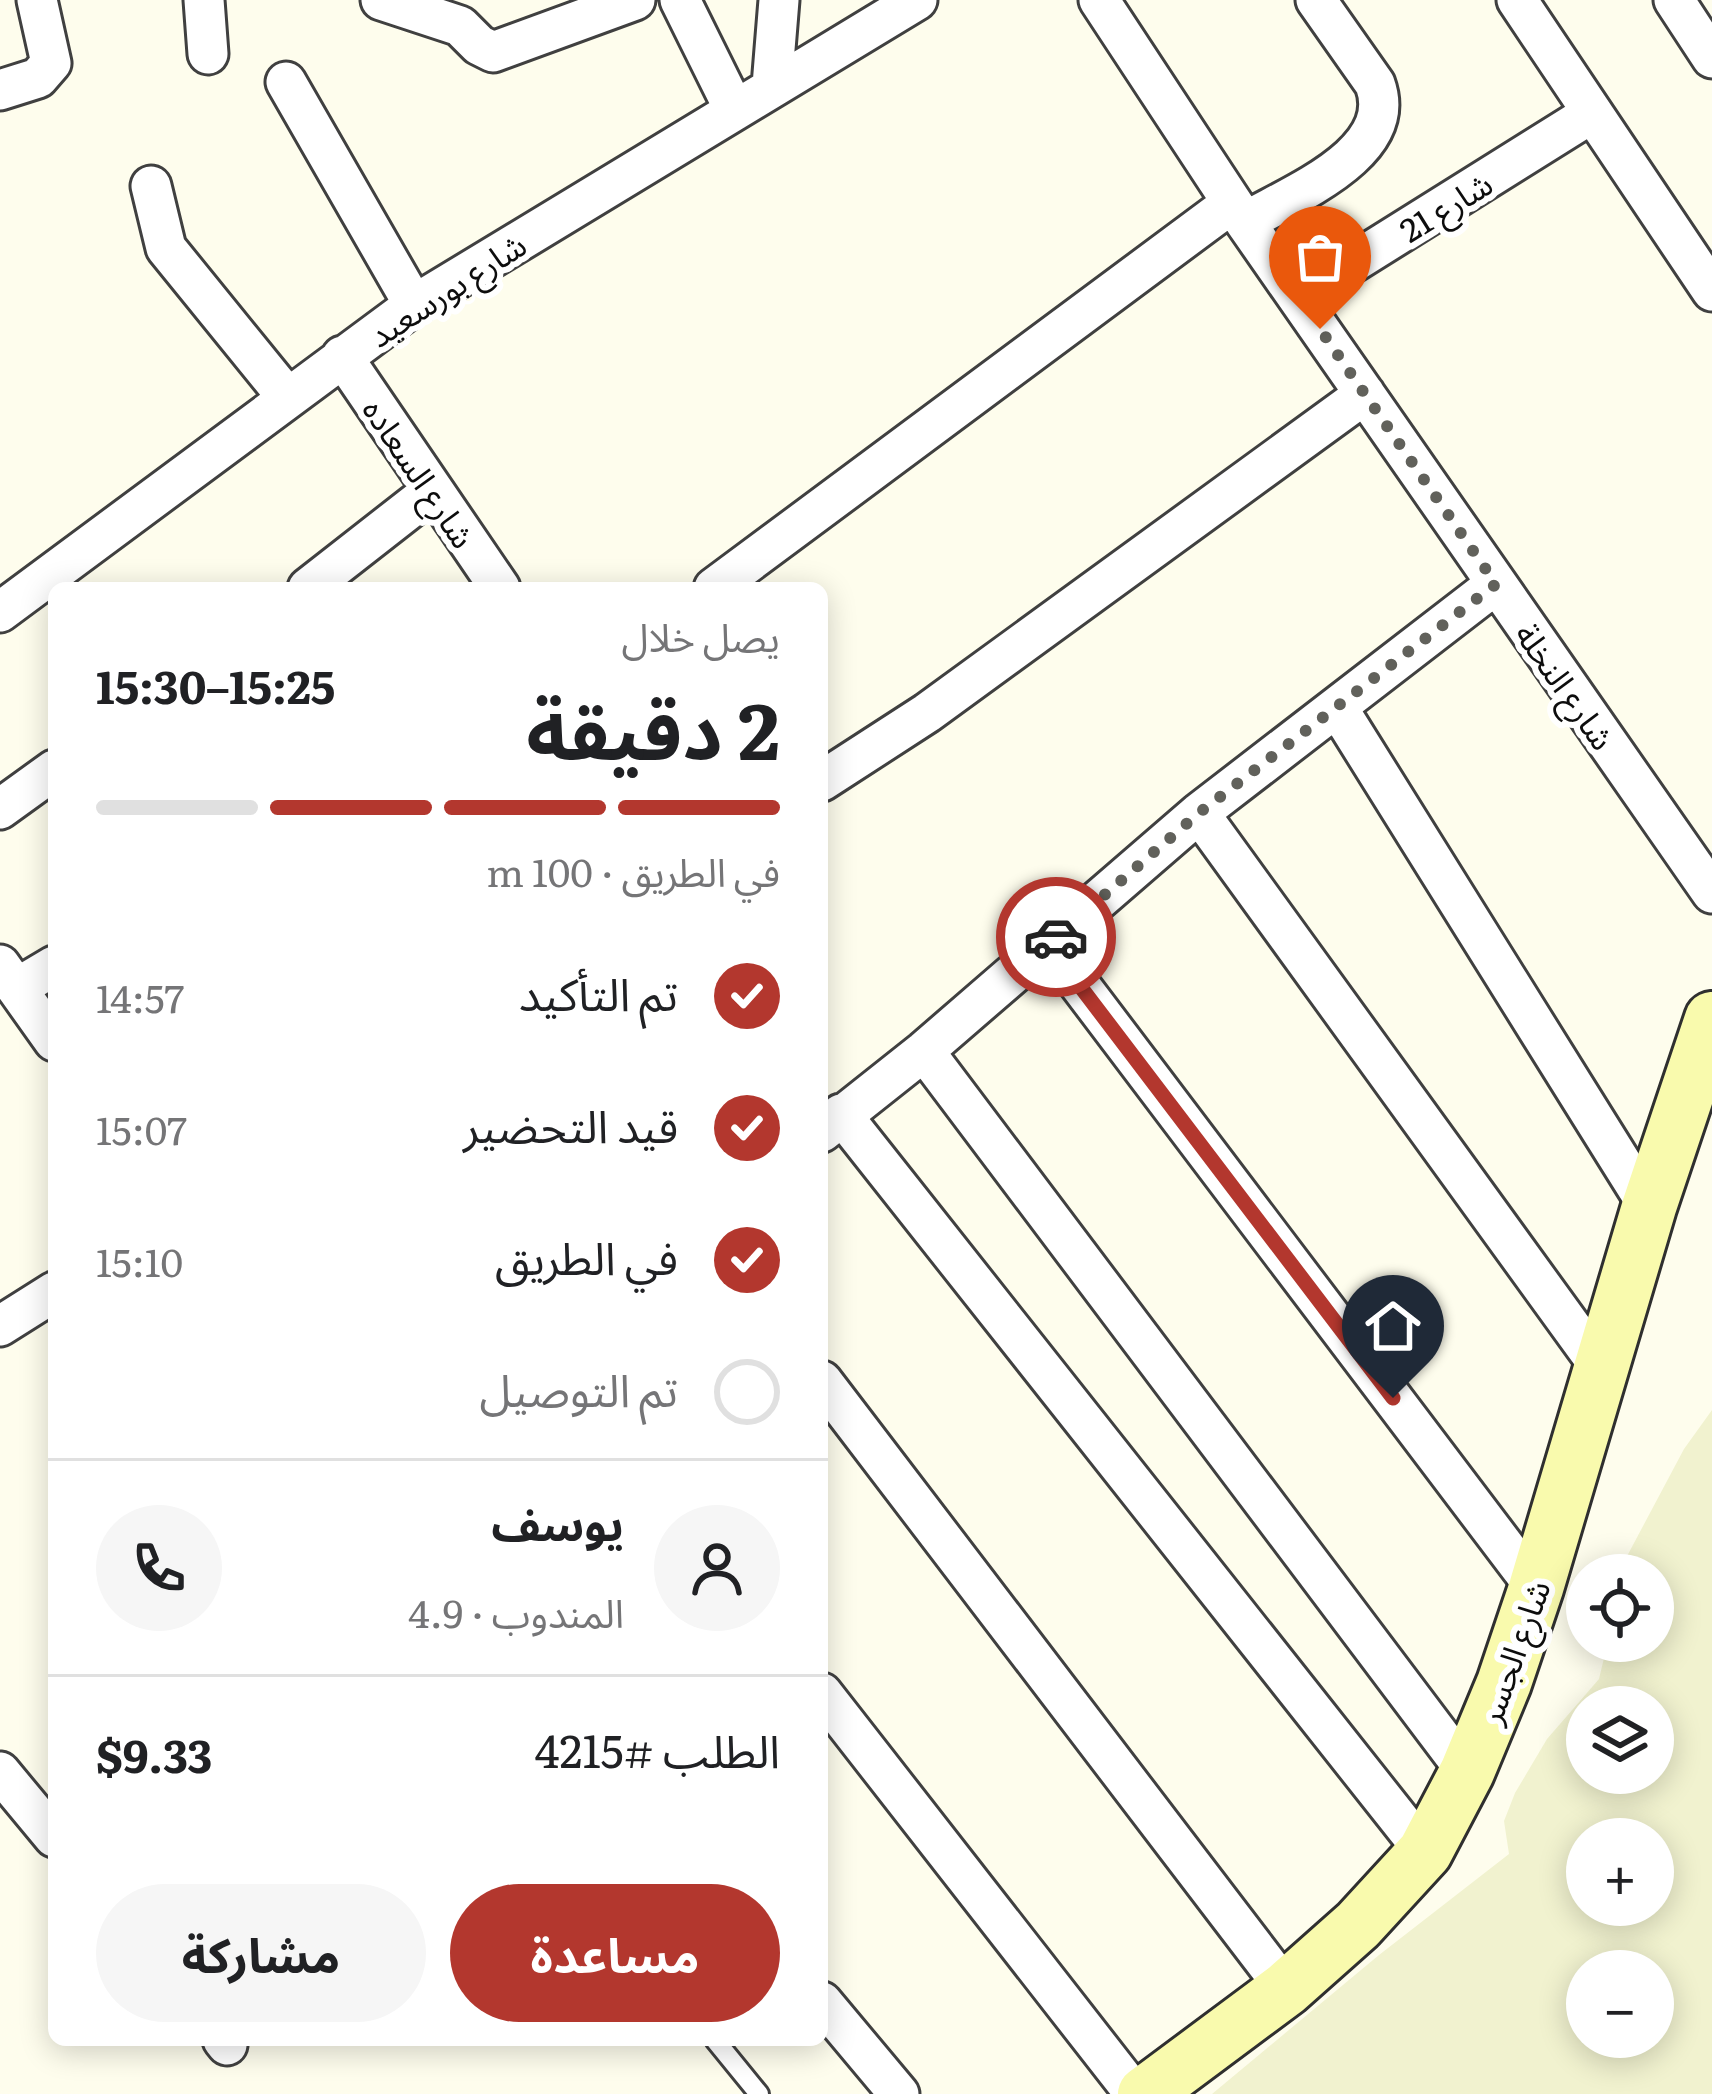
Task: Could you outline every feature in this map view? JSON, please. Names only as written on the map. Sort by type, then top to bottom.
[{"type":"street","points":[[0,90],[38,78],[51,62],[38,0]]},
{"type":"street","points":[[204,0],[208,54]]},
{"type":"street","points":[[381,0],[460,26],[493,52],[635,0]]},
{"type":"street","points":[[680,0],[734,109]]},
{"type":"street","points":[[772,86],[779,0]]},
{"type":"street","name":"شارع بورسعيد","points":[[9,598],[414,305],[916,0]]},
{"type":"street","name":"شارع النخلة","points":[[1099,0],[1238,212],[1712,893]]},
{"type":"street","points":[[722,582],[1238,212],[1324,177],[1369,142],[1380,120],[1375,84],[1316,0]]},
{"type":"street","points":[[1517,0],[1712,291]]},
{"type":"street","points":[[1674,0],[1712,58]]},
{"type":"street","points":[[286,82],[414,305]]},
{"type":"street","name":"شارع 21","points":[[1298,297],[1592,112]]},
{"type":"street","points":[[151,186],[166,248],[287,397]]},
{"type":"street","name":"شارع السعاده","points":[[342,356],[496,582]]},
{"type":"street","points":[[828,777],[927,713],[1365,394]]},
{"type":"street","points":[[333,581],[432,490]]},
{"type":"street","points":[[1425,1852],[832,1124],[924,1051],[1199,813],[1496,584]]},
{"type":"street","points":[[1337,707],[1649,1207]]},
{"type":"street","points":[[0,809],[48,774]]},
{"type":"street","points":[[1199,813],[1600,1368]]},
{"type":"street","points":[[1048,944],[1536,1588]]},
{"type":"street","points":[[48,967],[8,976],[48,1033]]},
{"type":"street","name":"شارع الجسر","points":[[1145,2094],[1286,1989],[1358,1925],[1425,1852],[1504,1683],[1649,1207],[1712,1019]]},
{"type":"street","points":[[924,1051],[1466,1772]]},
{"type":"street","points":[[0,1326],[48,1296]]},
{"type":"street","points":[[828,1389],[1286,1989]]},
{"type":"street","points":[[828,1701],[1136,2094]]},
{"type":"street","points":[[0,1772],[48,1830]]},
{"type":"street","points":[[828,2009],[898,2094]]},
{"type":"lane","points":[[720,2046],[758,2094]]},
{"type":"green space","points":[[1712,1410],[1712,2094],[1212,2094],[1509,1854],[1504,1821],[1515,1793],[1566,1717],[1566,1794],[1674,1794],[1674,1686],[1593,1686],[1603,1662],[1674,1662],[1674,1554],[1628,1554],[1684,1449]]},
{"type":"way so far","points":[[1056,937],[1199,813],[1496,584],[1320,329]]},
{"type":"route","points":[[1056,937],[1048,944],[1393,1398]]}]
